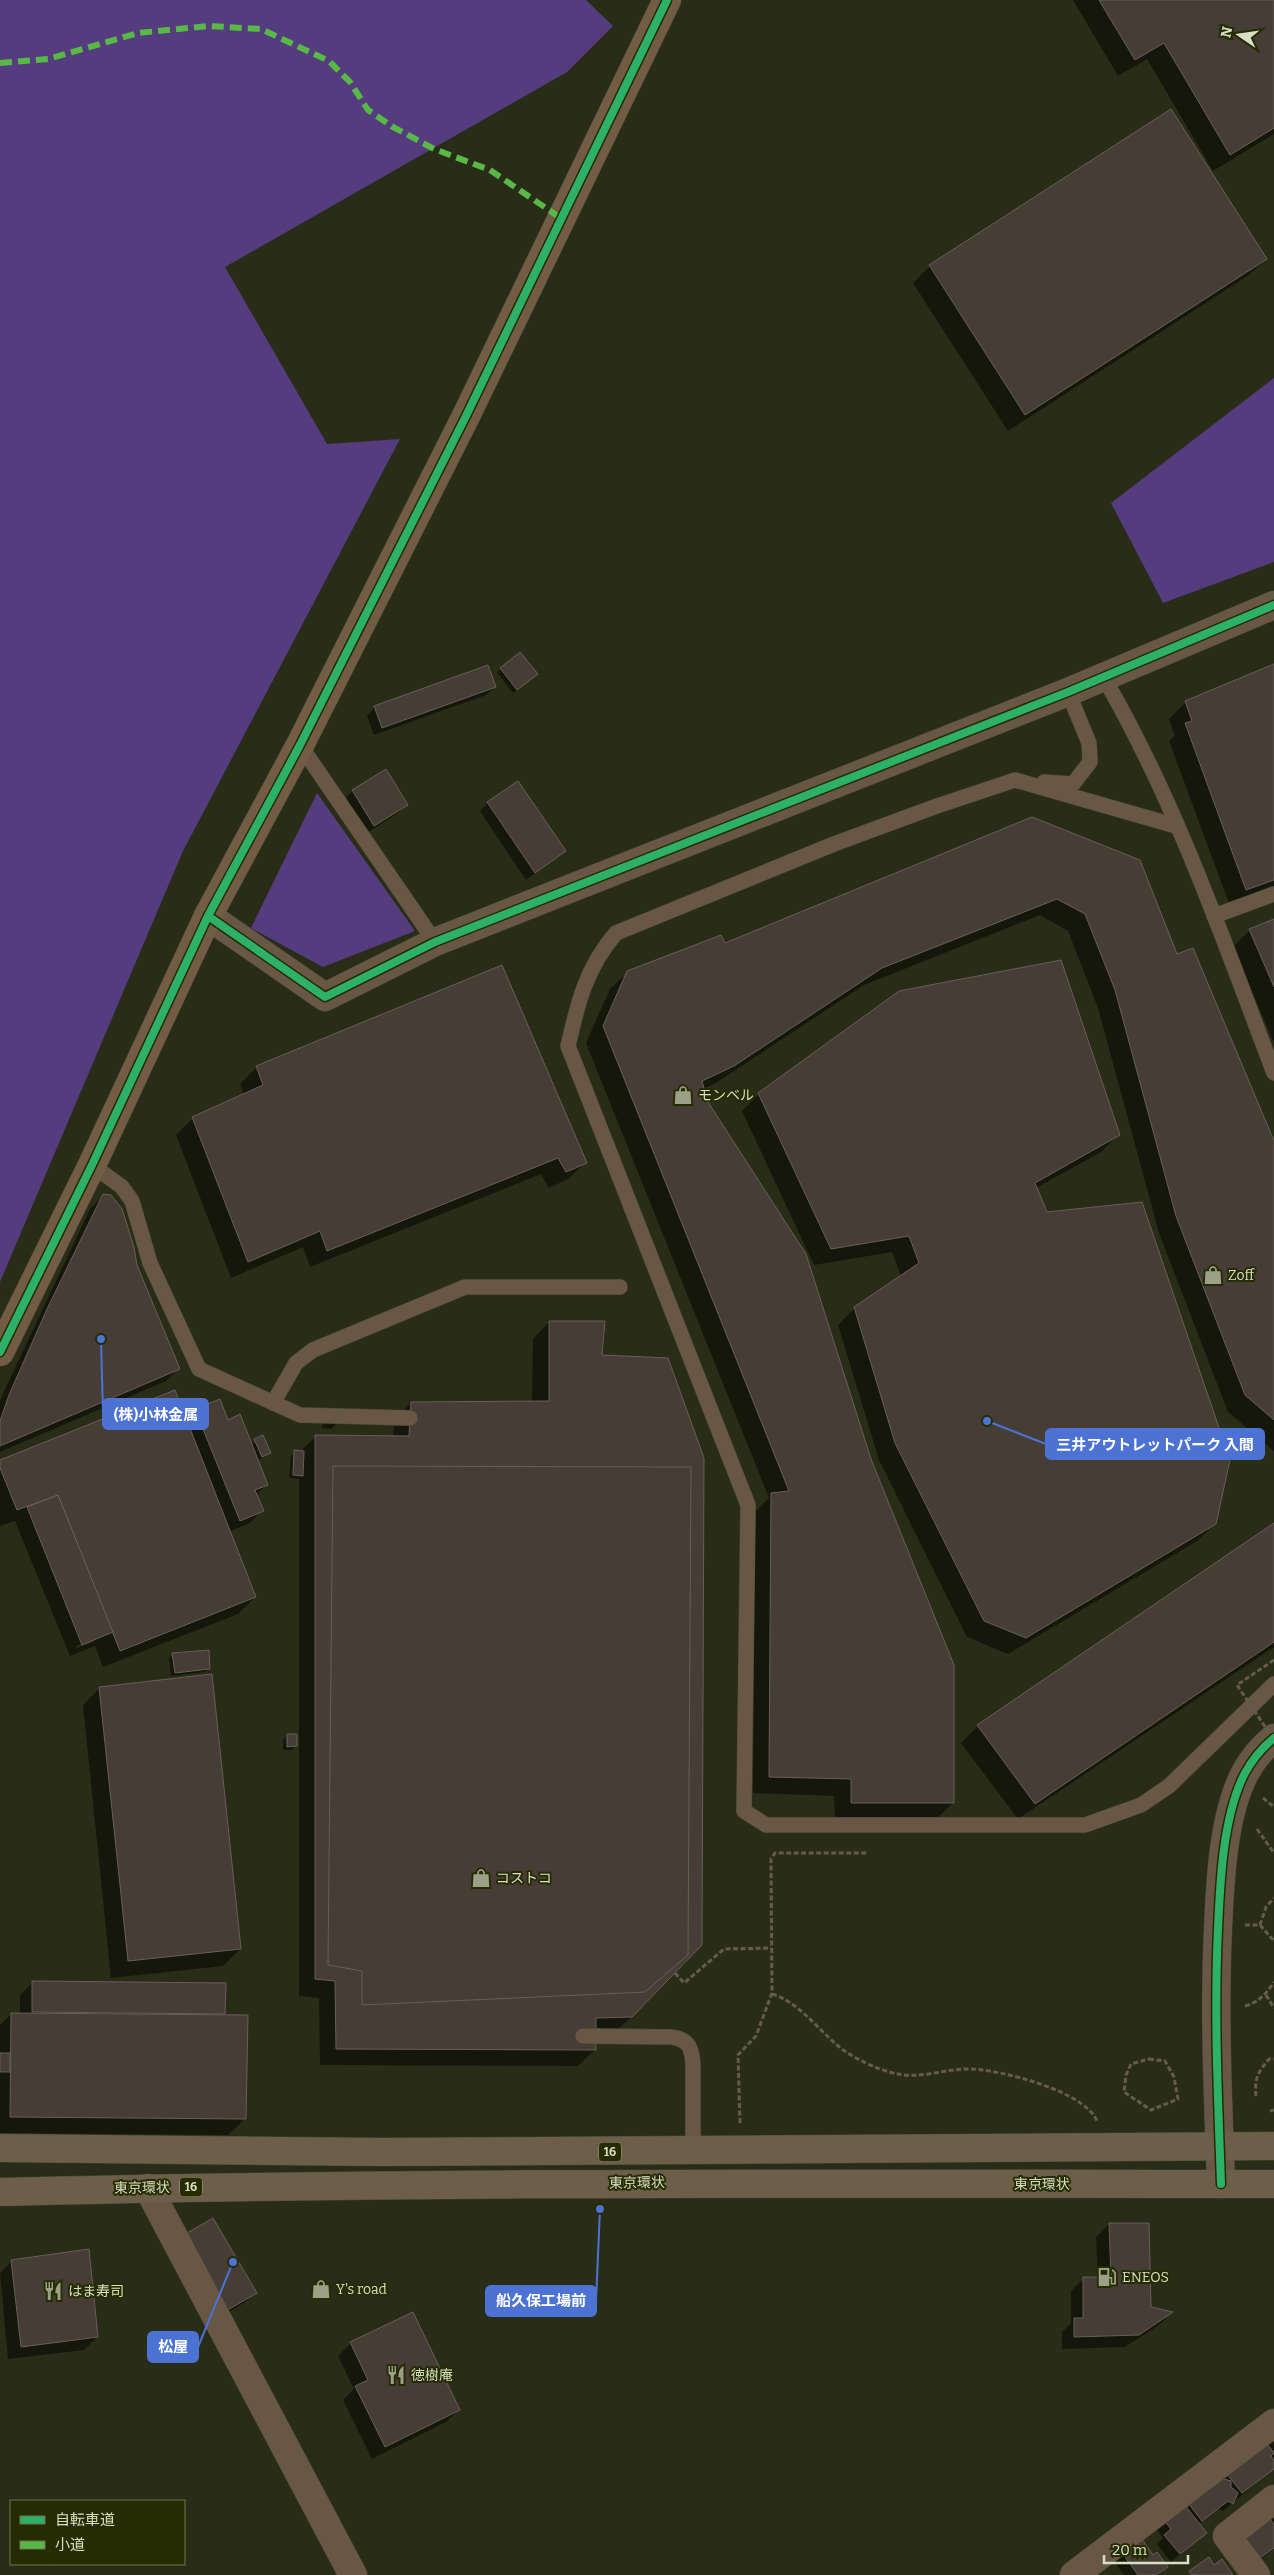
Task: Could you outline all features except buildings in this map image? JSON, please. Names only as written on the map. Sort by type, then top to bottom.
[{"type":"highway","name":"16","points":[[0,2148],[383,2152],[693,2152],[1274,2146]]},
{"type":"highway","name":"東京環状","points":[[0,2192],[148,2188],[700,2182],[1274,2184]]},
{"type":"street","points":[[0,1352],[92,1166],[208,916],[300,745],[466,416],[667,0]]},
{"type":"street","points":[[208,916],[325,997],[435,942],[1104,678],[1274,605]]},
{"type":"street","points":[[1221,2184],[1216,1971],[1223,1853],[1234,1806],[1245,1773],[1266,1744],[1274,1739]]},
{"type":"street","points":[[148,2188],[353,2575]]},
{"type":"street","points":[[1074,2575],[1274,2424]]},
{"type":"street","points":[[1256,2575],[1227,2536],[1274,2500]]},
{"type":"lane","points":[[1104,678],[1120,705],[1176,826],[1214,916],[1274,1073]]},
{"type":"lane","points":[[1068,692],[1089,743],[1090,762],[1073,784],[1015,780],[834,844],[616,933],[602,950],[579,997],[568,1046],[748,1505],[744,1811],[766,1824],[1085,1826],[1141,1805],[1169,1786],[1274,1684]]},
{"type":"lane","points":[[300,745],[435,942]]},
{"type":"lane","points":[[1015,780],[1176,826]]},
{"type":"lane","points":[[1214,916],[1274,894]]},
{"type":"lane","points":[[92,1166],[122,1187],[132,1201],[150,1263],[198,1369],[300,1415],[410,1418]]},
{"type":"lane","points":[[273,1402],[296,1363],[312,1350],[465,1287],[620,1287]]},
{"type":"lane","points":[[582,2036],[672,2037],[681,2038],[688,2043],[692,2052],[693,2152]]},
{"type":"path","points":[[1274,1660],[1237,1685],[1274,1739]]},
{"type":"path","points":[[1258,1794],[1274,1807]]},
{"type":"path","points":[[1255,1826],[1274,1853]]},
{"type":"path","points":[[740,2131],[738,2056],[756,2036],[772,1993],[770,1859],[775,1853],[867,1853]]},
{"type":"path","points":[[1260,1925],[1266,1907],[1274,1898]]},
{"type":"path","points":[[1244,1925],[1260,1925]]},
{"type":"path","points":[[1260,1925],[1274,1942]]},
{"type":"path","points":[[675,1973],[684,1983],[724,1949],[771,1948]]},
{"type":"path","points":[[1245,2006],[1254,2004],[1266,1995],[1274,1982]]},
{"type":"path","points":[[772,1993],[787,1999],[839,2047],[874,2066],[900,2074],[969,2068],[1005,2073],[1046,2085],[1093,2112],[1099,2126]]},
{"type":"path","points":[[1266,1995],[1274,2008]]},
{"type":"path","points":[[1149,2059],[1165,2061],[1174,2078],[1178,2099],[1151,2110],[1138,2103],[1124,2092],[1126,2075],[1131,2064],[1149,2059]]},
{"type":"path","points":[[1256,2096],[1254,2082],[1257,2073],[1270,2060],[1274,2059]]},
{"type":"shaded area","points":[[0,0],[586,0],[613,26],[567,72],[225,267],[327,444],[400,439],[183,851],[0,1282]]},
{"type":"shaded area","points":[[1274,378],[1274,562],[1163,603],[1111,503]]},
{"type":"shaded area","points":[[317,793],[415,931],[323,967],[251,928]]},
{"type":"marked path","points":[[0,63],[48,59],[138,33],[209,26],[261,29],[329,61],[350,82],[368,110],[393,127],[434,149],[490,170],[562,219]]},
{"type":"cycle path","points":[[0,1352],[92,1165],[208,916],[300,745],[466,416],[667,0]]},
{"type":"cycle path","points":[[208,916],[325,997],[435,942],[1068,692],[1274,605]]},
{"type":"cycle path","points":[[1221,2184],[1216,1993],[1219,1911],[1224,1849],[1232,1808],[1245,1773],[1258,1754],[1274,1738]]},
{"type":"place","name":"モンベル","points":[[683,1095]]},
{"type":"place","name":"Zoff","points":[[1213,1275]]},
{"type":"place","name":"(株)小林金属","points":[[101,1339]]},
{"type":"place","name":"三井アウトレットパーク 入間","points":[[987,1421]]},
{"type":"place","name":"コストコ","points":[[481,1878]]},
{"type":"place","name":"船久保工場前","points":[[600,2209]]},
{"type":"place","name":"松屋","points":[[233,2262]]},
{"type":"place","name":"ENEOS","points":[[1107,2277]]},
{"type":"place","name":"Y's road","points":[[321,2289]]},
{"type":"place","name":"はま寿司","points":[[53,2291]]},
{"type":"place","name":"徳樹庵","points":[[396,2375]]}]
